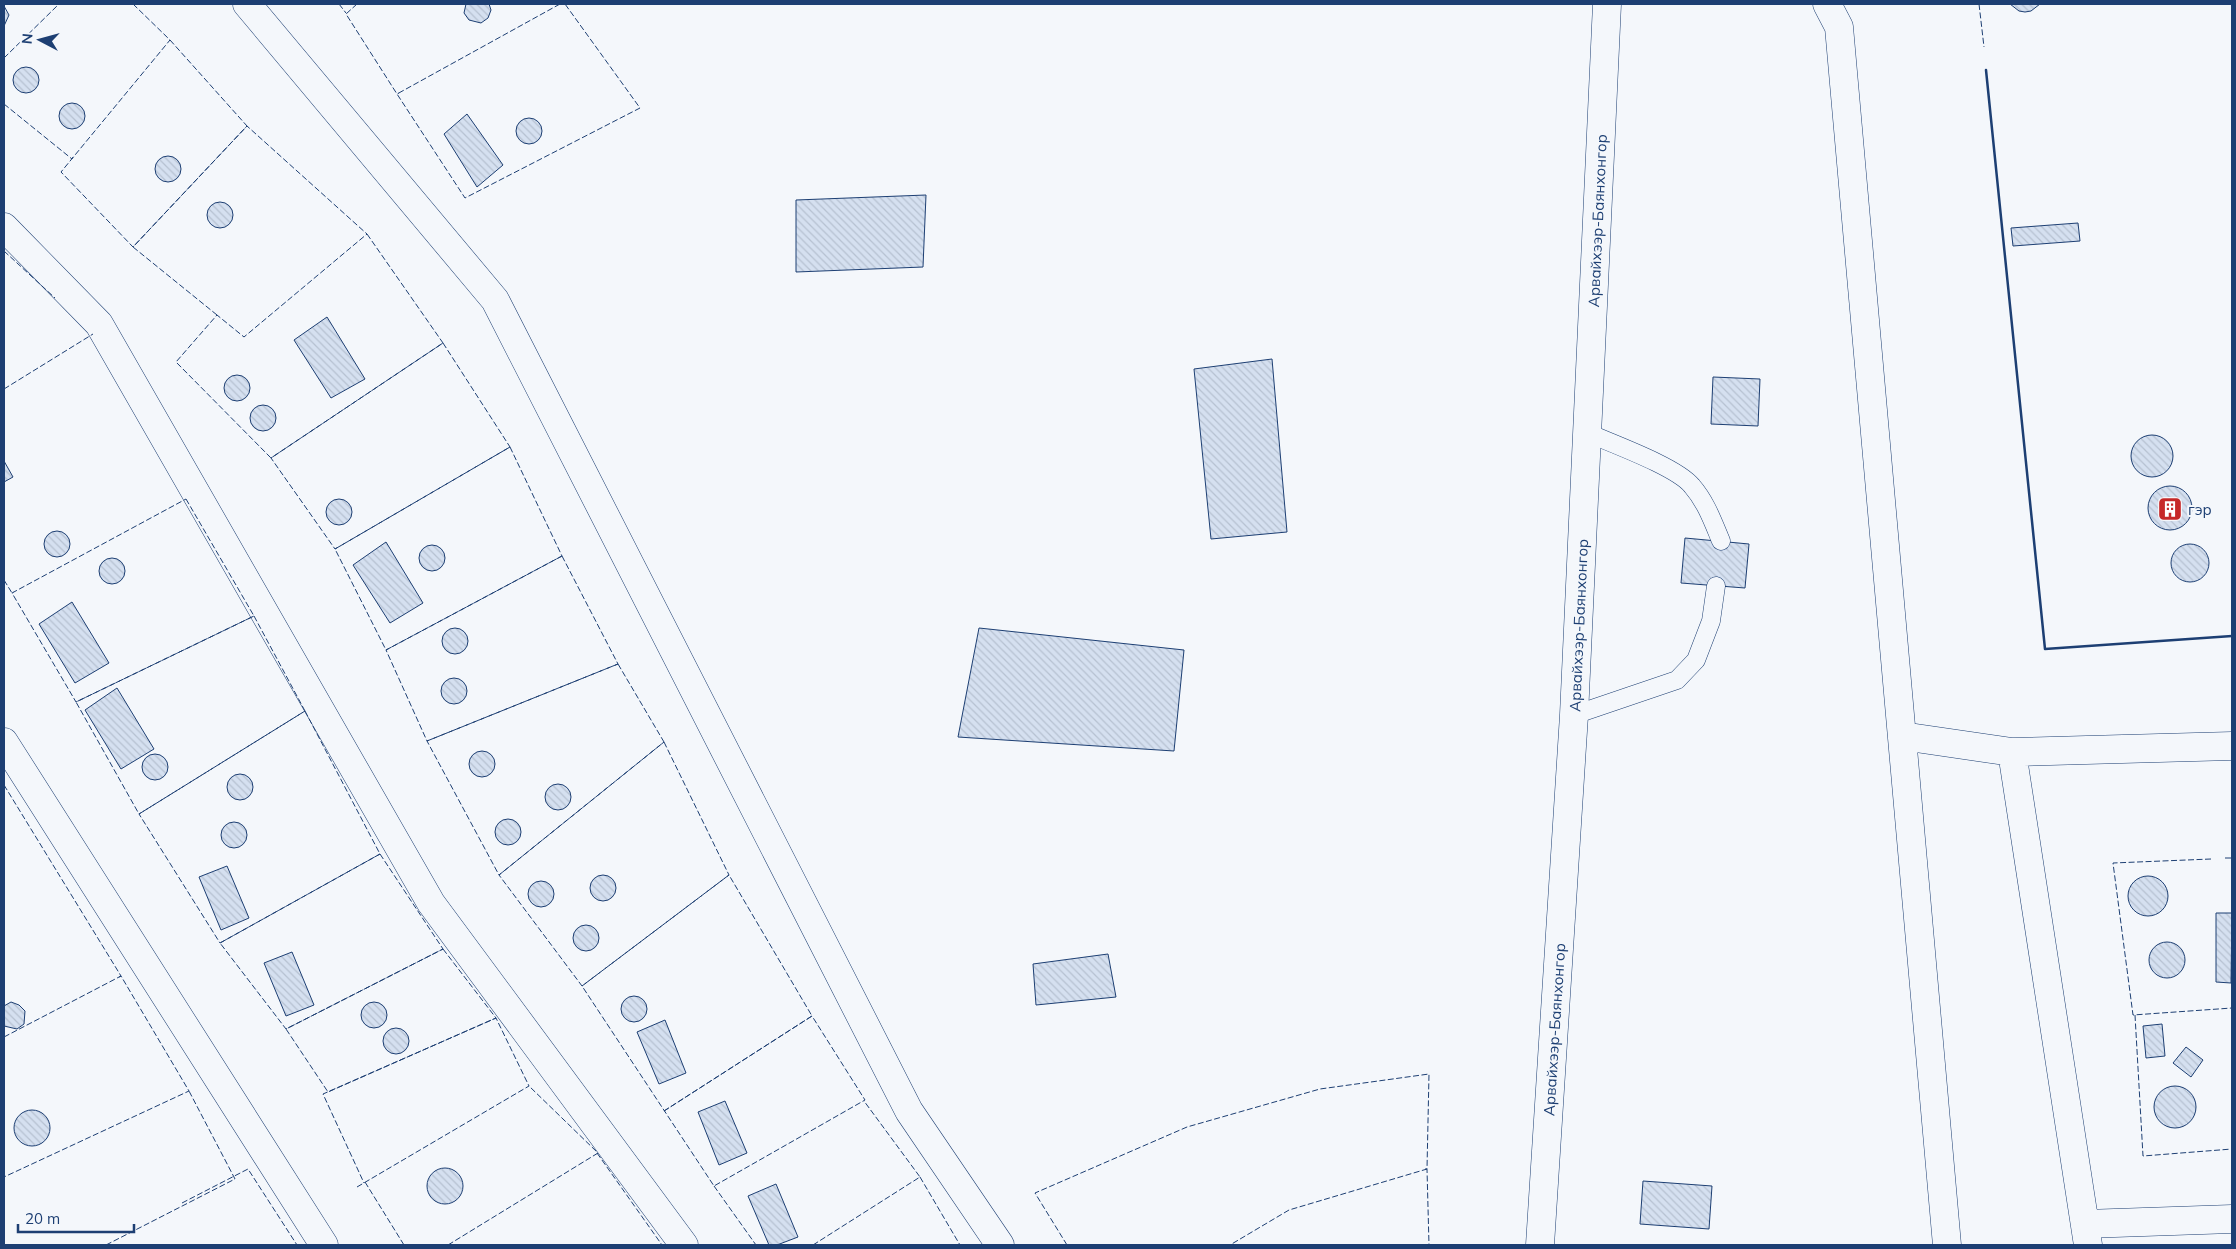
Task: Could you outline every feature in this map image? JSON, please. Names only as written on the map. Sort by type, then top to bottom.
[{"type":"main road","points":[[247,4],[495,300],[908,1111],[1000,1245]]},
{"type":"main road","name":"Арвайхээр-Баянхонгор","points":[[1540,1245],[1574,715],[1607,4]]},
{"type":"main road","points":[[1827,4],[1839,27],[1947,1245]]},
{"type":"main road","points":[[4,227],[99,324],[431,903],[684,1245]]},
{"type":"main road","points":[[1902,736],[2012,752],[2232,746]]},
{"type":"main road","points":[[4,742],[324,1245]]},
{"type":"main road","points":[[2012,752],[2087,1235],[2232,1219]]},
{"type":"lane","points":[[1588,433],[1674,472],[1691,485],[1706,506],[1721,541]]},
{"type":"lane","points":[[1574,715],[1677,680],[1696,660],[1711,621],[1716,586]]},
{"type":"building","points":[[466,4],[489,4],[491,10],[488,18],[481,23],[469,20],[464,13]]},
{"type":"building","points":[[2010,4],[2040,4],[2031,11],[2025,12],[2019,11]]},
{"type":"building","points":[[4,6],[9,15],[4,26]]},
{"type":"building","points":[[26,67],[35,71],[39,80],[35,89],[26,93],[17,89],[13,80],[17,71]]},
{"type":"building","points":[[72,103],[81,107],[85,116],[81,125],[72,129],[63,125],[59,116],[63,107]]},
{"type":"building","points":[[467,114],[503,165],[477,187],[444,134]]},
{"type":"building","points":[[529,118],[538,122],[542,131],[538,140],[529,144],[520,140],[516,131],[520,122]]},
{"type":"building","points":[[168,156],[177,160],[181,169],[177,178],[168,182],[159,178],[155,169],[159,160]]},
{"type":"building","points":[[926,195],[923,267],[796,272],[796,200]]},
{"type":"building","points":[[220,202],[229,206],[233,215],[229,224],[220,228],[211,224],[207,215],[211,206]]},
{"type":"building","points":[[2078,223],[2080,241],[2013,246],[2011,228]]},
{"type":"building","points":[[327,317],[365,379],[331,398],[294,340]]},
{"type":"building","points":[[1272,359],[1287,532],[1211,539],[1194,369]]},
{"type":"building","points":[[237,375],[246,379],[250,388],[246,397],[237,401],[228,397],[224,388],[228,379]]},
{"type":"building","points":[[1713,377],[1760,379],[1758,426],[1711,424]]},
{"type":"building","points":[[263,405],[272,409],[276,418],[272,427],[263,431],[254,427],[250,418],[254,409]]},
{"type":"building","name":"гэр","points":[[2156,435],[2164,438],[2170,444],[2173,456],[2170,468],[2164,474],[2148,477],[2140,474],[2134,468],[2131,452],[2134,444],[2140,438]]},
{"type":"building","points":[[4,461],[13,477],[4,482]]},
{"type":"building","name":"гэр","points":[[2166,486],[2174,486],[2186,492],[2192,508],[2186,524],[2174,530],[2166,530],[2154,524],[2148,512],[2148,504],[2154,492]]},
{"type":"building","points":[[339,499],[348,503],[352,512],[348,521],[339,525],[330,521],[326,512],[330,503]]},
{"type":"building","points":[[57,531],[66,535],[70,544],[66,553],[57,557],[48,553],[44,544],[48,535]]},
{"type":"building","points":[[1685,538],[1749,544],[1745,588],[1681,583]]},
{"type":"building","points":[[386,542],[423,603],[390,623],[353,565]]},
{"type":"building","name":"гэр","points":[[2190,544],[2204,549],[2209,563],[2204,577],[2190,582],[2176,577],[2171,563],[2176,549]]},
{"type":"building","points":[[432,545],[441,549],[445,558],[441,567],[432,571],[423,567],[419,558],[423,549]]},
{"type":"building","points":[[112,558],[121,562],[125,571],[121,580],[112,584],[103,580],[99,571],[103,562]]},
{"type":"building","points":[[72,602],[109,663],[75,683],[39,624]]},
{"type":"building","points":[[455,628],[464,632],[468,641],[464,650],[455,654],[446,650],[442,641],[446,632]]},
{"type":"building","points":[[979,628],[1184,650],[1174,751],[958,737]]},
{"type":"building","points":[[454,678],[463,682],[467,691],[463,700],[454,704],[445,700],[441,691],[445,682]]},
{"type":"building","points":[[117,688],[154,749],[121,769],[85,710]]},
{"type":"building","points":[[482,751],[491,755],[495,764],[491,773],[482,777],[473,773],[469,764],[473,755]]},
{"type":"building","points":[[155,754],[164,758],[168,767],[164,776],[155,780],[146,776],[142,767],[146,758]]},
{"type":"building","points":[[240,774],[249,778],[253,787],[249,796],[240,800],[231,796],[227,787],[231,778]]},
{"type":"building","points":[[558,784],[567,788],[571,797],[567,806],[558,810],[549,806],[545,797],[549,788]]},
{"type":"building","points":[[508,819],[517,823],[521,832],[517,841],[508,845],[499,841],[495,832],[499,823]]},
{"type":"building","points":[[234,822],[243,826],[247,835],[243,844],[234,848],[225,844],[221,835],[225,826]]},
{"type":"building","points":[[227,866],[249,918],[221,930],[199,877]]},
{"type":"building","points":[[603,875],[612,879],[616,888],[612,897],[603,901],[594,897],[590,888],[594,879]]},
{"type":"building","points":[[2144,876],[2152,876],[2159,879],[2165,885],[2168,896],[2165,907],[2159,913],[2152,916],[2144,916],[2137,913],[2131,907],[2128,900],[2128,892],[2131,885],[2137,879]]},
{"type":"building","points":[[541,881],[550,885],[554,894],[550,903],[541,907],[532,903],[528,894],[532,885]]},
{"type":"building","points":[[2216,913],[2232,913],[2231,983],[2216,982]]},
{"type":"building","points":[[586,925],[595,929],[599,938],[595,947],[586,951],[577,947],[573,938],[577,929]]},
{"type":"building","points":[[2167,942],[2174,943],[2180,947],[2184,953],[2184,967],[2180,973],[2174,977],[2167,978],[2160,977],[2154,973],[2150,967],[2149,960],[2150,953],[2154,947],[2160,943]]},
{"type":"building","points":[[292,952],[314,1005],[286,1016],[264,963]]},
{"type":"building","points":[[1108,954],[1116,997],[1036,1005],[1033,964]]},
{"type":"building","points":[[634,996],[643,1000],[647,1009],[643,1018],[634,1022],[625,1018],[621,1009],[625,1000]]},
{"type":"building","points":[[11,1002],[19,1005],[25,1011],[24,1024],[17,1029],[4,1026],[4,1006]]},
{"type":"building","points":[[374,1002],[383,1006],[387,1015],[383,1024],[374,1028],[365,1024],[361,1015],[365,1006]]},
{"type":"building","points":[[665,1020],[686,1073],[659,1084],[637,1032]]},
{"type":"building","points":[[2162,1024],[2165,1056],[2146,1058],[2143,1026]]},
{"type":"building","points":[[396,1028],[405,1032],[409,1041],[405,1050],[396,1054],[387,1050],[383,1041],[387,1032]]},
{"type":"building","points":[[2186,1047],[2203,1060],[2191,1077],[2173,1063]]},
{"type":"building","points":[[2175,1086],[2190,1092],[2196,1107],[2190,1122],[2175,1128],[2160,1122],[2154,1107],[2160,1092]]},
{"type":"building","points":[[725,1101],[747,1153],[719,1165],[698,1112]]},
{"type":"building","points":[[32,1110],[39,1111],[45,1115],[49,1121],[49,1135],[45,1141],[39,1145],[32,1146],[25,1145],[19,1141],[15,1135],[14,1128],[15,1121],[19,1115],[25,1111]]},
{"type":"building","points":[[445,1168],[452,1169],[458,1173],[462,1179],[462,1193],[458,1199],[452,1203],[445,1204],[438,1203],[432,1199],[428,1193],[427,1186],[428,1179],[432,1173],[438,1169]]},
{"type":"building","points":[[1643,1181],[1712,1186],[1709,1229],[1640,1224]]},
{"type":"building","points":[[776,1184],[798,1237],[777,1245],[769,1245],[748,1196]]},
{"type":"fence","points":[[4,58],[59,4]]},
{"type":"fence","points":[[133,4],[169,41]]},
{"type":"fence","points":[[339,4],[346,13]]},
{"type":"fence","points":[[357,4],[346,14],[397,94],[399,93]]},
{"type":"fence","points":[[560,4],[397,94],[465,198],[640,108],[565,4]]},
{"type":"fence","points":[[1979,4],[1984,47]]},
{"type":"fence","points":[[170,40],[247,126],[133,247],[61,172],[170,40]]},
{"type":"fence","points":[[4,104],[72,159],[73,157]]},
{"type":"fence","points":[[217,315],[133,247],[247,126],[367,234]]},
{"type":"fence","points":[[367,234],[443,343],[271,458],[176,362],[217,315],[244,337],[367,234]]},
{"type":"fence","points":[[4,251],[55,298]]},
{"type":"fence","points":[[4,389],[93,334]]},
{"type":"fence","points":[[443,343],[510,447],[335,549],[271,458],[443,343]]},
{"type":"fence","points":[[510,447],[562,556],[386,650],[335,549],[510,447]]},
{"type":"fence","points":[[186,499],[254,616],[76,702],[12,593],[186,499]]},
{"type":"fence","points":[[562,556],[618,664],[427,741],[386,650],[562,556]]},
{"type":"fence","points":[[4,580],[12,593],[14,592]]},
{"type":"fence","points":[[254,616],[305,711],[139,814],[76,702],[254,616]]},
{"type":"fence","points":[[618,664],[664,742],[499,875],[427,741],[618,664]]},
{"type":"fence","points":[[305,711],[380,854],[220,943],[139,814],[305,711]]},
{"type":"fence","points":[[664,742],[729,875],[582,986],[499,875],[664,742]]},
{"type":"fence","points":[[4,785],[121,976],[119,977]]},
{"type":"fence","points":[[380,854],[443,949],[286,1029],[220,943],[380,854]]},
{"type":"fence","points":[[2225,858],[2232,858]]},
{"type":"fence","points":[[2211,859],[2113,863],[2133,1015],[2232,1008]]},
{"type":"fence","points":[[664,1111],[812,1016],[729,875],[582,986],[714,1186],[865,1100],[812,1016],[664,1111]]},
{"type":"fence","points":[[443,949],[496,1018],[328,1092],[286,1029],[443,949]]},
{"type":"fence","points":[[4,1037],[121,976],[189,1091],[4,1177]]},
{"type":"fence","points":[[2135,1015],[2143,1156],[2232,1149]]},
{"type":"fence","points":[[357,1187],[529,1086],[496,1018],[323,1094],[364,1183]]},
{"type":"fence","points":[[1067,1245],[1035,1193],[1187,1127],[1320,1089],[1429,1074],[1427,1169],[1289,1210],[1230,1245]]},
{"type":"fence","points":[[448,1245],[598,1153],[529,1086]]},
{"type":"fence","points":[[106,1245],[235,1179],[189,1091],[187,1092]]},
{"type":"fence","points":[[813,1245],[920,1177],[864,1101]]},
{"type":"fence","points":[[597,1153],[662,1245]]},
{"type":"fence","points":[[182,1203],[248,1169],[297,1245]]},
{"type":"fence","points":[[1425,1169],[1427,1169],[1429,1245]]},
{"type":"fence","points":[[920,1177],[960,1245]]},
{"type":"fence","points":[[365,1182],[404,1245]]},
{"type":"fence","points":[[714,1186],[756,1245]]},
{"type":"wall","points":[[1986,70],[2045,649],[2232,636]]},
{"type":"place","name":"гэр","points":[[2170,509]]}]
